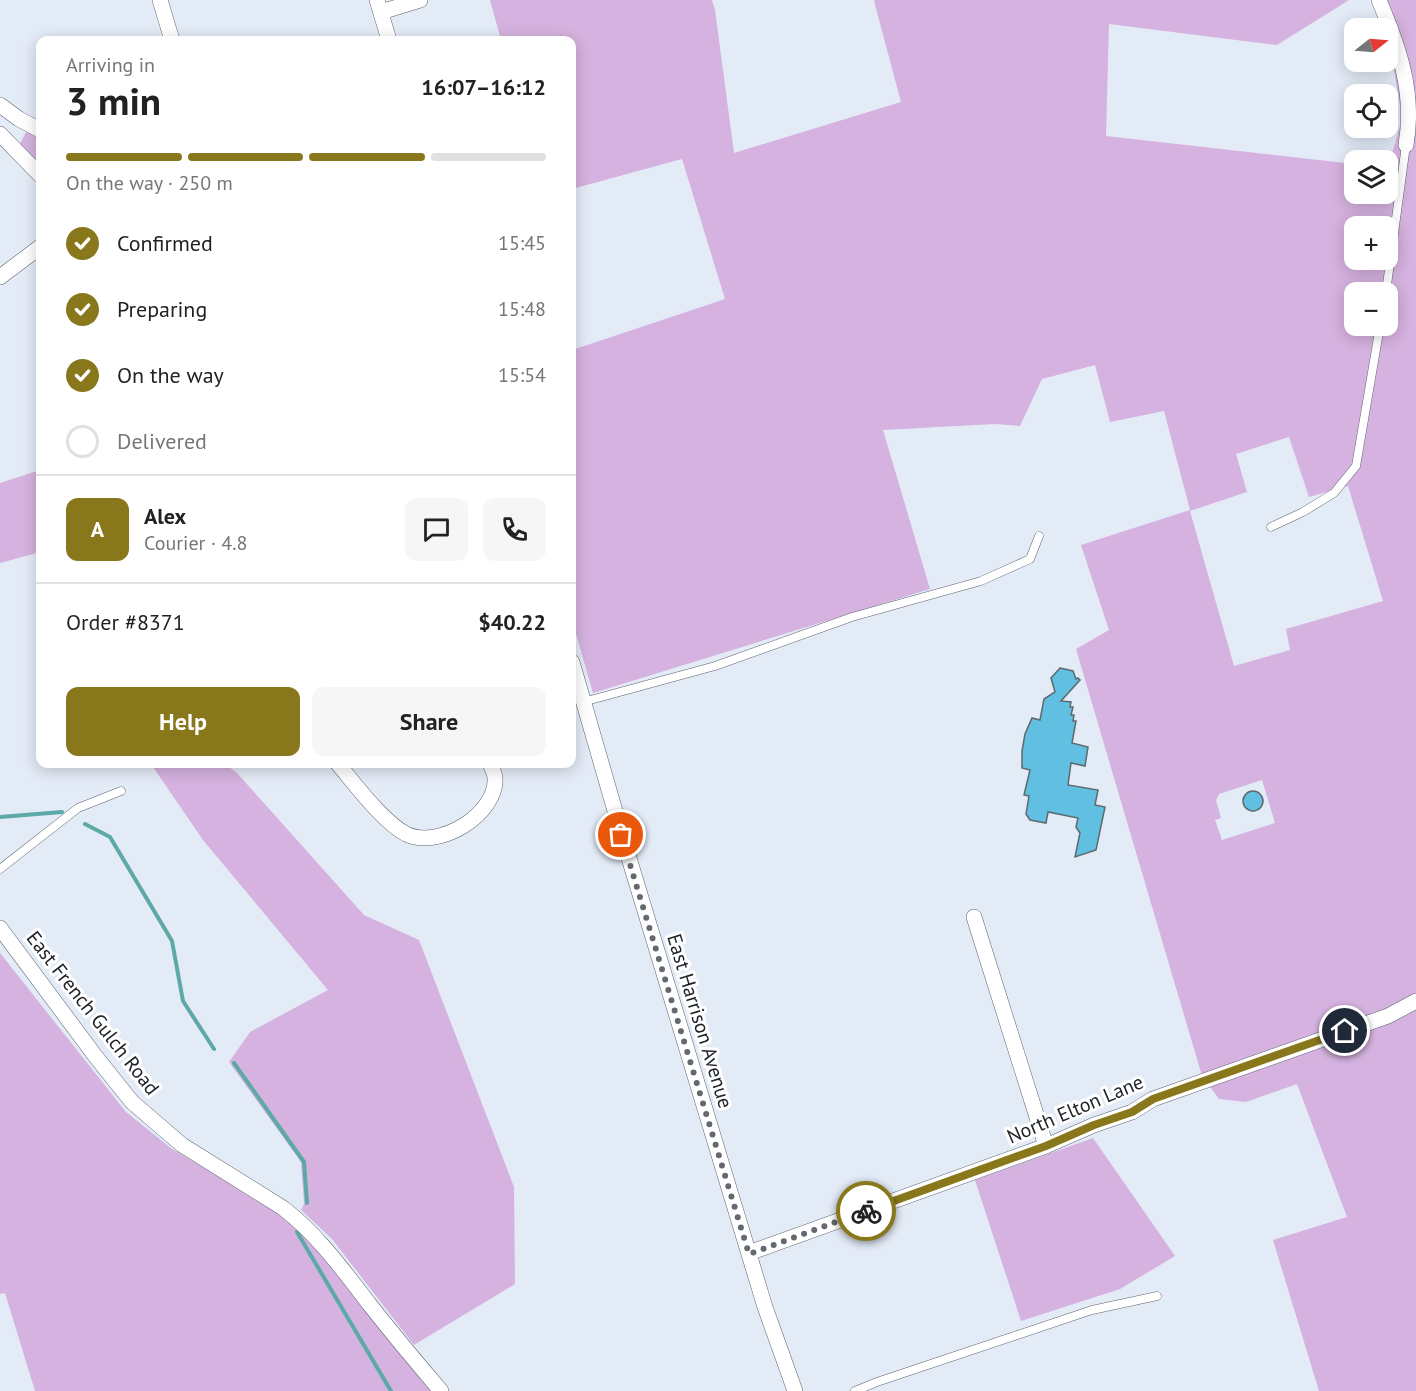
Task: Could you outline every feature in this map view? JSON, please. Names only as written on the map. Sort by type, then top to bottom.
[{"type":"street","points":[[160,0],[171,36]]},
{"type":"street","points":[[388,36],[379,6],[420,0]]},
{"type":"street","points":[[1379,0],[1394,37],[1406,79],[1410,120],[1406,145]]},
{"type":"street","points":[[0,105],[36,128]]},
{"type":"street","points":[[0,134],[36,170]]},
{"type":"street","points":[[0,277],[36,250]]},
{"type":"street","name":"East Harrison Avenue","points":[[576,677],[621,835],[749,1254],[781,1355],[795,1391]]},
{"type":"street","points":[[342,768],[396,827],[415,837],[436,837],[468,824],[486,805],[494,789],[495,775],[492,768]]},
{"type":"street","points":[[974,917],[1046,1146]]},
{"type":"street","name":"East French Gulch Road","points":[[0,928],[132,1102],[182,1145],[297,1219],[321,1242],[441,1391]]},
{"type":"street","name":"North Elton Lane","points":[[749,1254],[1046,1146],[1094,1125],[1132,1112],[1153,1099],[1388,1016],[1416,1001]]},
{"type":"lane","points":[[1387,282],[1406,145]]},
{"type":"lane","points":[[1271,527],[1334,494],[1356,466],[1378,336]]},
{"type":"lane","points":[[583,702],[715,666],[852,617],[981,581],[1030,559],[1040,536]]},
{"type":"lane","points":[[0,869],[78,808],[121,791]]},
{"type":"lane","points":[[855,1391],[1092,1310],[1157,1296]]},
{"type":"shaded area","points":[[490,0],[712,0],[734,153],[901,102],[875,0],[1349,0],[1277,45],[1109,24],[1106,136],[1344,163],[1344,204],[1398,204],[1398,150],[1393,150],[1402,118],[1394,72],[1398,72],[1398,18],[1378,18],[1371,0],[1416,0],[1416,1391],[1319,1391],[1273,1240],[1347,1217],[1297,1084],[1246,1102],[1219,1099],[1202,1076],[1076,649],[1109,630],[1081,545],[1190,510],[1164,411],[1110,422],[1095,365],[1042,379],[1020,426],[995,424],[883,430],[930,589],[593,693],[576,634],[576,349],[725,299],[682,159],[576,188],[576,36],[500,36]],"holes":[[[1289,437],[1309,497],[1348,486],[1383,601],[1286,629],[1290,650],[1234,666],[1190,511],[1247,492],[1236,454]],[[1262,780],[1275,823],[1222,840],[1215,820],[1221,818],[1216,800],[1219,794]]]},
{"type":"shaded area","points":[[26,132],[36,136],[36,162],[20,144]]},
{"type":"shaded area","points":[[36,471],[36,553],[0,563],[0,483]]},
{"type":"shaded area","points":[[154,768],[230,768],[364,915],[419,940],[514,1187],[515,1284],[414,1345],[332,1239],[301,1210],[304,1204],[301,1162],[229,1062],[250,1032],[328,990],[203,840]]},
{"type":"shaded area","points":[[0,953],[126,1112],[172,1149],[278,1212],[317,1248],[434,1391],[35,1391],[5,1293],[0,1294]]},
{"type":"shaded area","points":[[1093,1138],[1175,1256],[1120,1289],[1021,1321],[975,1180]]},
{"type":"building","points":[[1060,668],[1073,671],[1076,679],[1080,680],[1061,701],[1071,702],[1070,707],[1073,707],[1071,715],[1074,715],[1073,721],[1076,721],[1072,743],[1088,747],[1085,766],[1071,763],[1068,785],[1098,790],[1095,805],[1105,807],[1096,850],[1075,857],[1080,833],[1076,827],[1078,818],[1048,812],[1046,823],[1030,820],[1026,814],[1029,796],[1024,795],[1030,770],[1022,768],[1025,734],[1032,718],[1040,720],[1044,699],[1055,692],[1051,678]]},
{"type":"building","points":[[1253,791],[1260,794],[1263,801],[1260,808],[1253,811],[1246,808],[1243,801],[1246,794]]},
{"type":"waterway","points":[[0,817],[62,812]]},
{"type":"waterway","points":[[85,824],[110,837],[172,941],[183,1001],[214,1049]]},
{"type":"waterway","points":[[234,1063],[304,1162],[307,1203]]},
{"type":"waterway","points":[[297,1232],[391,1391]]},
{"type":"way so far","points":[[621,835],[749,1254],[866,1211]]},
{"type":"route","points":[[866,1211],[1046,1146],[1094,1125],[1132,1112],[1153,1099],[1345,1031]]}]
